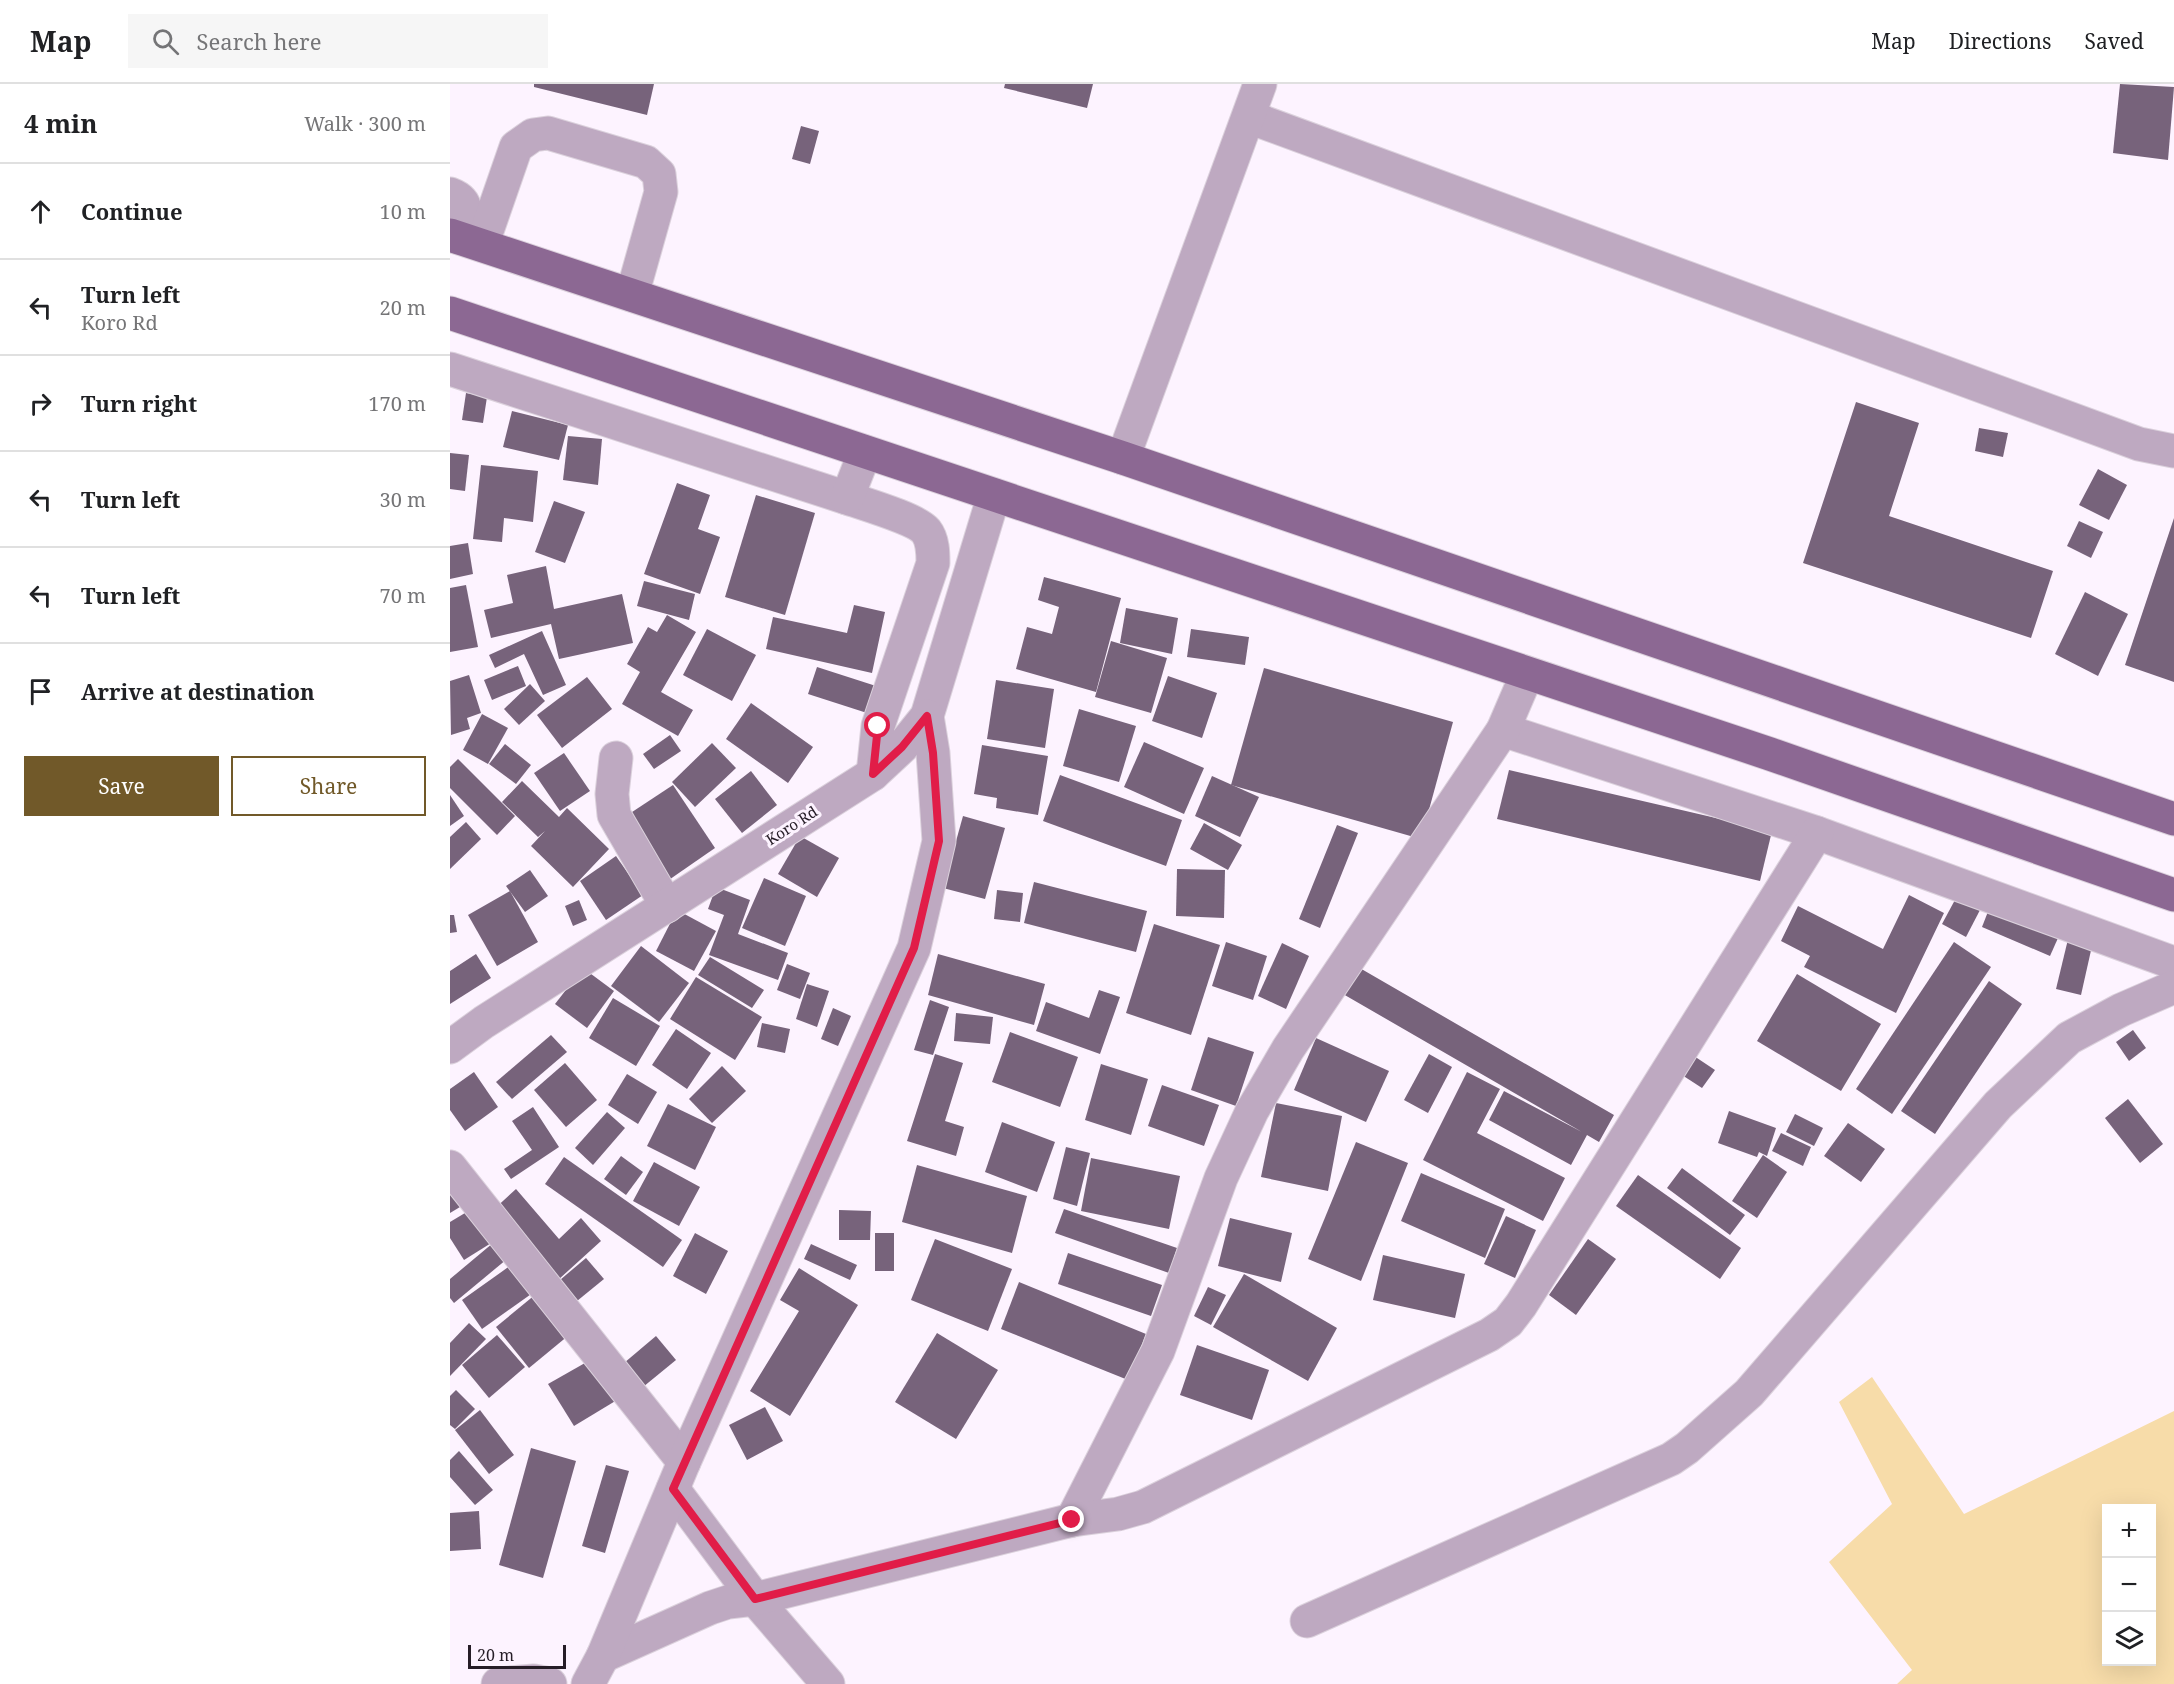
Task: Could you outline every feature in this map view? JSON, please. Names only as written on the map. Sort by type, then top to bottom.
[{"type":"main road","points":[[463,239],[1123,458],[2174,819]]},
{"type":"main road","points":[[450,313],[1770,754],[2174,895]]},
{"type":"street","points":[[1123,458],[1260,84]]},
{"type":"street","points":[[1249,117],[2139,444],[2174,451]]},
{"type":"street","points":[[463,239],[516,147],[533,135],[548,133],[646,162],[659,174],[661,192],[632,295]]},
{"type":"street","points":[[450,194],[462,200],[465,207],[463,239]]},
{"type":"street","points":[[450,369],[848,498],[918,525],[926,531],[933,552],[933,563],[878,726],[873,774]]},
{"type":"street","points":[[848,498],[865,452]]},
{"type":"street","name":"Koro Rd","points":[[450,1047],[484,1022],[873,774],[902,747],[927,716],[994,495]]},
{"type":"street","points":[[1072,1520],[1158,1351],[1221,1178],[1252,1111],[1288,1049],[1503,730],[1527,674]]},
{"type":"street","points":[[588,1684],[603,1656],[679,1475],[914,948],[939,841],[933,753],[927,716]]},
{"type":"street","points":[[1503,730],[1817,833],[2174,963]]},
{"type":"street","points":[[616,758],[612,794],[614,815],[667,906]]},
{"type":"street","points":[[603,1656],[710,1608],[729,1602],[755,1599],[1072,1520],[1118,1514],[1143,1507],[1489,1335],[1508,1322],[1521,1305],[1817,833]]},
{"type":"street","points":[[1307,1621],[1671,1459],[1687,1448],[1749,1393],[1998,1106],[2069,1038],[2121,1010],[2174,987]]},
{"type":"street","points":[[450,1167],[679,1475],[755,1599],[828,1684]]},
{"type":"street","points":[[498,1684],[542,1681],[550,1684]]},
{"type":"shaded area","points":[[1872,1377],[1964,1514],[2174,1411],[2174,1684],[1897,1684],[1912,1670],[1829,1562],[1892,1504],[1839,1402]]},
{"type":"building","points":[[534,84],[654,84],[647,115],[534,87]]},
{"type":"building","points":[[1005,84],[1093,84],[1087,108],[1004,88]]},
{"type":"building","points":[[2120,84],[2174,87],[2168,160],[2113,153]]},
{"type":"building","points":[[801,126],[819,131],[810,164],[792,159]]},
{"type":"building","points":[[466,393],[487,397],[483,423],[462,420]]},
{"type":"building","points":[[1856,402],[1919,423],[1889,516],[2053,571],[2031,638],[1803,563]]},
{"type":"building","points":[[512,411],[568,425],[559,460],[503,447]]},
{"type":"building","points":[[1979,428],[2008,433],[2003,457],[1975,451]]},
{"type":"building","points":[[568,436],[602,439],[598,485],[563,480]]},
{"type":"building","points":[[450,453],[469,455],[465,491],[450,489]]},
{"type":"building","points":[[481,465],[538,471],[533,522],[504,518],[502,542],[473,539]]},
{"type":"building","points":[[2098,469],[2127,485],[2109,520],[2079,505]]},
{"type":"building","points":[[677,483],[710,495],[698,529],[720,537],[700,594],[644,574]]},
{"type":"building","points":[[756,495],[815,513],[785,615],[725,597]]},
{"type":"building","points":[[554,501],[585,512],[565,563],[535,552]]},
{"type":"building","points":[[2174,518],[2174,682],[2125,665]]},
{"type":"building","points":[[2079,521],[2103,532],[2091,558],[2067,546]]},
{"type":"building","points":[[468,543],[473,574],[450,579],[450,546]]},
{"type":"building","points":[[546,566],[554,609],[622,594],[633,643],[559,659],[551,624],[491,638],[484,610],[513,603],[507,575]]},
{"type":"building","points":[[1044,577],[1121,598],[1096,692],[1016,669],[1027,627],[1052,634],[1059,607],[1038,600]]},
{"type":"building","points":[[644,581],[695,594],[689,620],[637,606]]},
{"type":"building","points":[[466,585],[478,647],[450,652],[450,588]]},
{"type":"building","points":[[2085,592],[2128,614],[2098,676],[2055,654]]},
{"type":"building","points":[[854,605],[885,612],[872,673],[766,649],[773,617],[847,633]]},
{"type":"building","points":[[1126,608],[1178,618],[1172,654],[1120,643]]},
{"type":"building","points":[[667,615],[696,632],[661,692],[693,710],[678,736],[622,704],[640,672],[627,664],[648,627],[657,632]]},
{"type":"building","points":[[707,629],[756,655],[732,701],[683,675]]},
{"type":"building","points":[[1191,629],[1249,637],[1245,665],[1187,657]]},
{"type":"building","points":[[542,631],[566,685],[543,695],[524,654],[495,668],[489,655]]},
{"type":"building","points":[[1111,641],[1167,658],[1151,713],[1095,697]]},
{"type":"building","points":[[518,666],[526,686],[492,700],[484,680]]},
{"type":"building","points":[[817,667],[876,686],[867,713],[808,694]]},
{"type":"building","points":[[1264,668],[1453,722],[1421,839],[1231,785]]},
{"type":"building","points":[[469,675],[481,713],[467,718],[470,729],[451,735],[450,681]]},
{"type":"building","points":[[1168,676],[1217,693],[1202,738],[1152,721]]},
{"type":"building","points":[[587,677],[612,709],[562,748],[537,715]]},
{"type":"building","points":[[996,680],[1054,689],[1045,748],[987,739]]},
{"type":"building","points":[[530,684],[545,701],[519,725],[504,709]]},
{"type":"building","points":[[751,703],[813,747],[788,783],[726,739]]},
{"type":"building","points":[[1079,709],[1136,726],[1119,782],[1063,766]]},
{"type":"building","points":[[482,714],[508,728],[488,764],[463,750]]},
{"type":"building","points":[[670,735],[681,751],[654,769],[643,754]]},
{"type":"building","points":[[1144,742],[1204,768],[1184,814],[1124,787]]},
{"type":"building","points":[[712,743],[736,768],[695,807],[672,782]]},
{"type":"building","points":[[505,744],[531,765],[516,784],[489,764]]},
{"type":"building","points":[[982,745],[1048,756],[1038,815],[996,808],[997,798],[974,794]]},
{"type":"building","points":[[564,753],[590,791],[560,811],[534,773]]},
{"type":"building","points":[[458,759],[515,816],[497,835],[450,788],[450,767]]},
{"type":"building","points":[[1509,770],[1772,831],[1760,881],[1497,819]]},
{"type":"building","points":[[751,771],[777,805],[742,833],[715,799]]},
{"type":"building","points":[[1060,775],[1182,820],[1166,866],[1043,821]]},
{"type":"building","points":[[1212,776],[1259,797],[1240,837],[1195,816]]},
{"type":"building","points":[[522,781],[559,817],[567,808],[609,849],[573,887],[531,846],[545,831],[538,837],[502,802]]},
{"type":"building","points":[[673,785],[715,848],[663,884],[623,818]]},
{"type":"building","points":[[450,795],[464,816],[450,826]]},
{"type":"building","points":[[963,816],[1005,828],[985,899],[943,888]]},
{"type":"building","points":[[466,822],[481,839],[450,869],[450,837]]},
{"type":"building","points":[[1204,823],[1242,845],[1228,870],[1190,849]]},
{"type":"building","points":[[1337,825],[1358,833],[1320,928],[1299,919]]},
{"type":"building","points":[[800,836],[839,858],[817,897],[778,874]]},
{"type":"building","points":[[616,856],[643,895],[606,920],[580,881]]},
{"type":"building","points":[[1177,869],[1225,870],[1224,918],[1176,916]]},
{"type":"building","points":[[530,870],[548,896],[525,912],[506,886]]},
{"type":"building","points":[[764,878],[806,896],[785,946],[742,928]]},
{"type":"building","points":[[1034,882],[1147,911],[1136,952],[1024,923]]},
{"type":"building","points":[[716,887],[750,900],[738,934],[788,953],[778,980],[709,955],[724,915],[708,909]]},
{"type":"building","points":[[997,890],[1023,893],[1020,922],[994,919]]},
{"type":"building","points":[[510,891],[538,942],[497,966],[468,915]]},
{"type":"building","points":[[1909,895],[1944,913],[1896,1013],[1804,967],[1810,956],[1781,941],[1798,906],[1883,949]]},
{"type":"building","points":[[1956,898],[1980,910],[1966,937],[1942,924]]},
{"type":"building","points":[[579,900],[587,920],[573,926],[565,906]]},
{"type":"building","points":[[1989,909],[2058,938],[2050,956],[1982,927]]},
{"type":"building","points":[[677,910],[716,931],[694,971],[656,951]]},
{"type":"building","points":[[450,915],[454,915],[457,932],[450,933]]},
{"type":"building","points":[[1154,924],[1220,945],[1191,1035],[1126,1013]]},
{"type":"building","points":[[2070,931],[2094,937],[2081,995],[2056,989]]},
{"type":"building","points":[[1226,942],[1267,956],[1253,1000],[1212,986]]},
{"type":"building","points":[[1954,942],[1991,967],[1892,1114],[1856,1089]]},
{"type":"building","points":[[1282,943],[1309,956],[1286,1009],[1258,996]]},
{"type":"building","points":[[641,946],[689,983],[659,1022],[611,986]]},
{"type":"building","points":[[476,954],[491,978],[450,1004],[450,971]]},
{"type":"building","points":[[938,954],[1045,984],[1034,1025],[928,995]]},
{"type":"building","points":[[710,957],[764,990],[752,1008],[698,975]]},
{"type":"building","points":[[787,964],[810,973],[800,999],[777,990]]},
{"type":"building","points":[[1358,967],[1614,1115],[1599,1142],[1587,1135],[1571,1165],[1489,1120],[1504,1091],[1582,1132],[1343,994]]},
{"type":"building","points":[[583,968],[614,991],[587,1028],[555,1004]]},
{"type":"building","points":[[1797,974],[1881,1024],[1841,1091],[1757,1041]]},
{"type":"building","points":[[696,977],[762,1017],[735,1060],[670,1019]]},
{"type":"building","points":[[1989,981],[2022,1004],[1935,1134],[1901,1111]]},
{"type":"building","points":[[807,984],[829,991],[817,1027],[796,1019]]},
{"type":"building","points":[[1099,990],[1120,997],[1100,1054],[1036,1031],[1046,1002],[1089,1018]]},
{"type":"building","points":[[613,998],[660,1026],[636,1066],[589,1038]]},
{"type":"building","points":[[930,1000],[949,1007],[933,1055],[914,1050]]},
{"type":"building","points":[[833,1008],[851,1016],[838,1046],[821,1039]]},
{"type":"building","points":[[956,1013],[993,1017],[990,1044],[954,1041]]},
{"type":"building","points":[[762,1023],[790,1029],[785,1053],[757,1047]]},
{"type":"building","points":[[676,1029],[711,1053],[687,1089],[652,1065]]},
{"type":"building","points":[[2133,1030],[2146,1048],[2129,1061],[2116,1042]]},
{"type":"building","points":[[1010,1032],[1078,1057],[1060,1107],[992,1082]]},
{"type":"building","points":[[551,1035],[567,1052],[512,1099],[496,1082]]},
{"type":"building","points":[[1208,1037],[1254,1052],[1236,1106],[1191,1090]]},
{"type":"building","points":[[1316,1038],[1389,1071],[1366,1122],[1294,1090]]},
{"type":"building","points":[[935,1054],[963,1063],[945,1121],[964,1127],[956,1156],[907,1141]]},
{"type":"building","points":[[1429,1054],[1452,1067],[1428,1113],[1404,1100]]},
{"type":"building","points":[[1694,1056],[1715,1070],[1702,1088],[1682,1075]]},
{"type":"building","points":[[565,1063],[597,1100],[566,1127],[534,1090]]},
{"type":"building","points":[[1101,1064],[1148,1079],[1131,1135],[1085,1120]]},
{"type":"building","points":[[722,1066],[746,1091],[712,1123],[689,1099]]},
{"type":"building","points":[[474,1072],[498,1107],[465,1131],[450,1110],[450,1089]]},
{"type":"building","points":[[1467,1072],[1500,1089],[1477,1133],[1565,1178],[1543,1221],[1423,1160]]},
{"type":"building","points":[[627,1074],[657,1092],[638,1124],[608,1105]]},
{"type":"building","points":[[1162,1085],[1219,1105],[1204,1146],[1148,1126]]},
{"type":"building","points":[[2128,1099],[2163,1144],[2140,1163],[2105,1118]]},
{"type":"building","points":[[1276,1103],[1342,1116],[1328,1191],[1261,1177]]},
{"type":"building","points":[[668,1104],[716,1127],[695,1170],[647,1146]]},
{"type":"building","points":[[533,1107],[559,1147],[511,1179],[504,1169],[532,1150],[512,1121]]},
{"type":"building","points":[[1729,1111],[1776,1128],[1767,1156],[1759,1152],[1757,1157],[1718,1143]]},
{"type":"building","points":[[607,1112],[625,1128],[593,1165],[575,1148]]},
{"type":"building","points":[[1795,1114],[1823,1128],[1814,1146],[1786,1132]]},
{"type":"building","points":[[1002,1122],[1055,1142],[1037,1192],[985,1172]]},
{"type":"building","points":[[1848,1123],[1885,1149],[1861,1182],[1824,1156]]},
{"type":"building","points":[[1781,1133],[1811,1147],[1803,1166],[1772,1151]]},
{"type":"building","points":[[1356,1142],[1408,1163],[1361,1281],[1308,1259]]},
{"type":"building","points":[[1066,1147],[1090,1153],[1077,1206],[1053,1199]]},
{"type":"building","points":[[1763,1155],[1787,1172],[1757,1218],[1732,1201]]},
{"type":"building","points":[[621,1156],[643,1172],[626,1195],[604,1179]]},
{"type":"building","points":[[564,1157],[682,1240],[663,1267],[545,1184]]},
{"type":"building","points":[[1091,1158],[1180,1176],[1169,1229],[1081,1211]]},
{"type":"building","points":[[654,1162],[700,1187],[679,1226],[633,1201]]},
{"type":"building","points":[[917,1165],[1027,1196],[1012,1253],[902,1222]]},
{"type":"building","points":[[1682,1168],[1745,1215],[1730,1235],[1667,1188]]},
{"type":"building","points":[[1421,1173],[1505,1209],[1485,1258],[1401,1221]]},
{"type":"building","points":[[1638,1175],[1741,1248],[1720,1279],[1616,1206]]},
{"type":"building","points":[[516,1189],[559,1239],[581,1218],[601,1241],[558,1280],[491,1212]]},
{"type":"building","points":[[450,1191],[460,1207],[450,1213]]},
{"type":"building","points":[[475,1207],[496,1240],[464,1260],[450,1238],[450,1222]]},
{"type":"building","points":[[1064,1209],[1177,1248],[1169,1273],[1055,1233]]},
{"type":"building","points":[[839,1210],[871,1211],[870,1240],[839,1240]]},
{"type":"building","points":[[1506,1216],[1536,1230],[1515,1278],[1484,1264]]},
{"type":"building","points":[[1230,1218],[1292,1233],[1281,1282],[1218,1266]]},
{"type":"building","points":[[695,1233],[728,1251],[706,1294],[673,1276]]},
{"type":"building","points":[[875,1233],[894,1233],[894,1271],[875,1271]]},
{"type":"building","points":[[935,1239],[1012,1269],[988,1331],[911,1300]]},
{"type":"building","points":[[1588,1239],[1616,1259],[1576,1315],[1549,1295]]},
{"type":"building","points":[[493,1243],[507,1259],[454,1303],[450,1298],[450,1279]]},
{"type":"building","points":[[811,1244],[857,1265],[850,1280],[804,1259]]},
{"type":"building","points":[[1068,1253],[1162,1285],[1151,1316],[1058,1284]]},
{"type":"building","points":[[1383,1255],[1465,1274],[1455,1318],[1373,1300]]},
{"type":"building","points":[[586,1258],[604,1279],[577,1301],[560,1280]]},
{"type":"building","points":[[514,1263],[534,1292],[482,1329],[462,1300]]},
{"type":"building","points":[[799,1268],[858,1305],[790,1416],[750,1391],[799,1311],[780,1300]]},
{"type":"building","points":[[1244,1274],[1337,1328],[1308,1381],[1213,1327]]},
{"type":"building","points":[[1019,1282],[1146,1334],[1128,1380],[1001,1329]]},
{"type":"building","points":[[1208,1287],[1226,1295],[1211,1325],[1194,1316]]},
{"type":"building","points":[[536,1294],[569,1335],[529,1368],[496,1327]]},
{"type":"building","points":[[469,1323],[486,1339],[450,1376],[450,1343]]},
{"type":"building","points":[[937,1333],[998,1370],[956,1439],[895,1402]]},
{"type":"building","points":[[497,1335],[525,1367],[489,1398],[462,1365]]},
{"type":"building","points":[[656,1336],[676,1360],[643,1387],[624,1363]]},
{"type":"building","points":[[1197,1345],[1269,1370],[1252,1420],[1180,1395]]},
{"type":"building","points":[[592,1359],[617,1400],[574,1426],[548,1384]]},
{"type":"building","points":[[456,1390],[475,1409],[455,1429],[450,1425],[450,1396]]},
{"type":"building","points":[[765,1407],[783,1441],[747,1460],[729,1425]]},
{"type":"building","points":[[480,1410],[514,1455],[489,1474],[455,1430]]},
{"type":"building","points":[[531,1448],[576,1461],[543,1578],[499,1565]]},
{"type":"building","points":[[459,1451],[493,1490],[475,1505],[450,1477],[450,1460]]},
{"type":"building","points":[[606,1465],[629,1471],[605,1553],[582,1546]]},
{"type":"building","points":[[479,1511],[481,1549],[450,1551],[450,1513]]},
{"type":"route","points":[[878,726],[873,774],[902,747],[927,716],[933,753],[939,841],[914,948],[673,1489],[755,1599],[1072,1520]]}]
